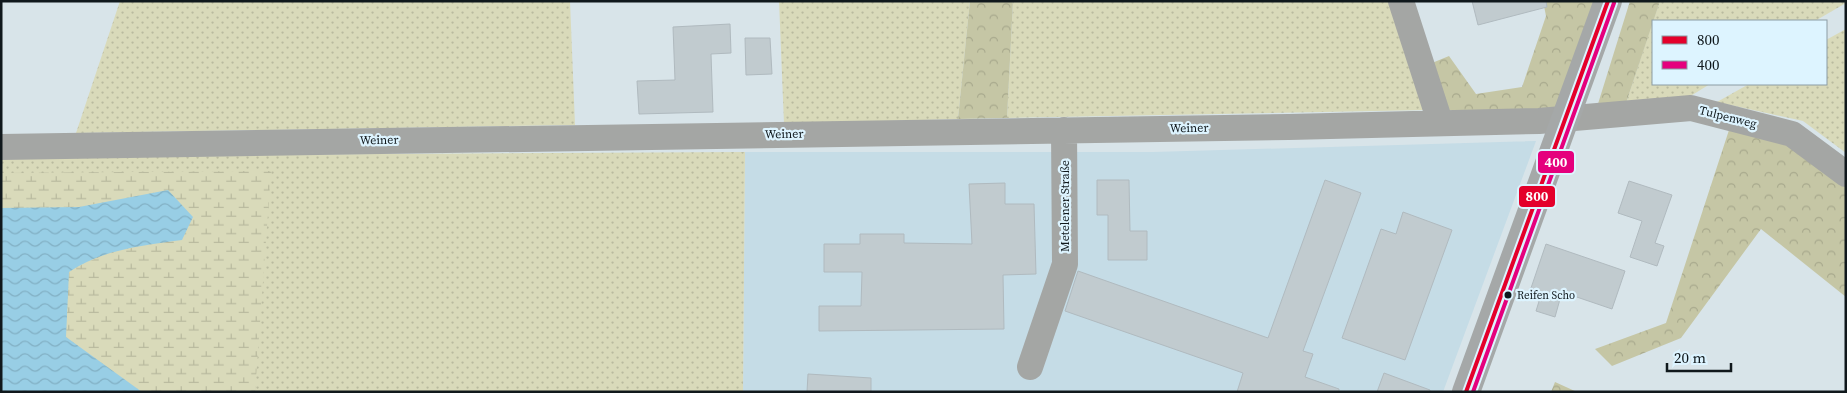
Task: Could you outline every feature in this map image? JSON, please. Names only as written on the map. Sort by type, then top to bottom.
[{"type":"main road","points":[[1466,392],[1608,1]]},
{"type":"street","points":[[1401,1],[1440,122]]},
{"type":"street","name":"Tulpenweg","points":[[1566,119],[1691,108],[1792,134],[1846,174]]},
{"type":"street","name":"Weiner","points":[[1,146],[1289,127],[1566,119]]},
{"type":"street","name":"Metelener Straße","points":[[1030,367],[1065,264],[1064,130]]},
{"type":"shaded area","points":[[1536,141],[1443,392],[743,392],[745,152],[1153,152]]},
{"type":"green space","points":[[120,1],[570,1],[575,125],[76,133]]},
{"type":"green space","points":[[779,1],[970,1],[958,119],[784,124]]},
{"type":"green space","points":[[970,1],[1013,1],[1007,118],[958,119]]},
{"type":"green space","points":[[1013,1],[1390,1],[1428,110],[1007,118]]},
{"type":"green space","points":[[1543,1],[1594,1],[1557,110],[1448,110],[1432,63],[1449,56],[1476,94],[1522,87],[1546,16]]},
{"type":"green space","points":[[1630,1],[1660,1],[1654,20],[1652,20],[1626,103],[1597,107]]},
{"type":"green space","points":[[1660,1],[1846,1],[1846,3],[1817,20],[1653,20]]},
{"type":"green space","points":[[1652,24],[1652,85],[1708,85],[1689,97],[1626,103]]},
{"type":"green space","points":[[1846,29],[1846,153],[1803,121],[1717,102],[1747,85],[1827,85],[1827,39]]},
{"type":"green space","points":[[1729,130],[1790,144],[1846,186],[1846,297],[1761,229],[1681,338],[1612,366],[1595,349],[1666,323]]},
{"type":"green space","points":[[745,152],[743,392],[1,392],[1,156]]},
{"type":"green space","points":[[271,171],[255,392],[142,392],[66,337],[69,272],[95,259],[123,250],[182,240],[168,190],[79,207],[1,208],[1,173]]},
{"type":"green space","points":[[1555,382],[1577,392],[1551,392]]},
{"type":"water","points":[[168,190],[193,217],[182,240],[123,250],[95,258],[69,272],[66,337],[142,392],[1,392],[1,208],[79,207]]},
{"type":"building","points":[[1472,1],[1546,1],[1547,7],[1478,25]]},
{"type":"building","points":[[730,24],[731,53],[711,54],[713,112],[639,114],[637,81],[675,80],[673,27]]},
{"type":"building","points":[[745,38],[770,38],[772,74],[746,75]]},
{"type":"building","points":[[1097,180],[1129,180],[1130,231],[1147,231],[1147,260],[1108,260],[1108,215],[1097,215]]},
{"type":"building","points":[[1325,180],[1361,193],[1303,351],[1313,354],[1305,377],[1339,389],[1339,392],[1237,392],[1243,373],[1065,311],[1078,271],[1268,338]]},
{"type":"building","points":[[1629,181],[1672,195],[1655,243],[1664,246],[1657,266],[1630,257],[1642,221],[1618,213]]},
{"type":"building","points":[[1005,183],[1005,204],[1034,204],[1036,274],[1003,275],[1004,329],[819,331],[819,306],[861,306],[862,272],[824,272],[824,244],[860,244],[860,234],[904,234],[904,243],[972,244],[969,184]]},
{"type":"building","points":[[1403,212],[1452,230],[1405,360],[1342,338],[1381,229],[1396,234]]},
{"type":"building","points":[[1546,244],[1625,271],[1612,309],[1562,292],[1555,317],[1536,311],[1541,295],[1530,291]]},
{"type":"building","points":[[1384,373],[1430,390],[1430,392],[1377,392]]},
{"type":"building","points":[[808,374],[871,378],[871,392],[807,392]]},
{"type":"transit line","name":"800","points":[[1466,392],[1608,1]]},
{"type":"transit line","name":"400","points":[[1473,392],[1614,3]]},
{"type":"place","name":"Reifen Scho","points":[[1508,295]]}]
